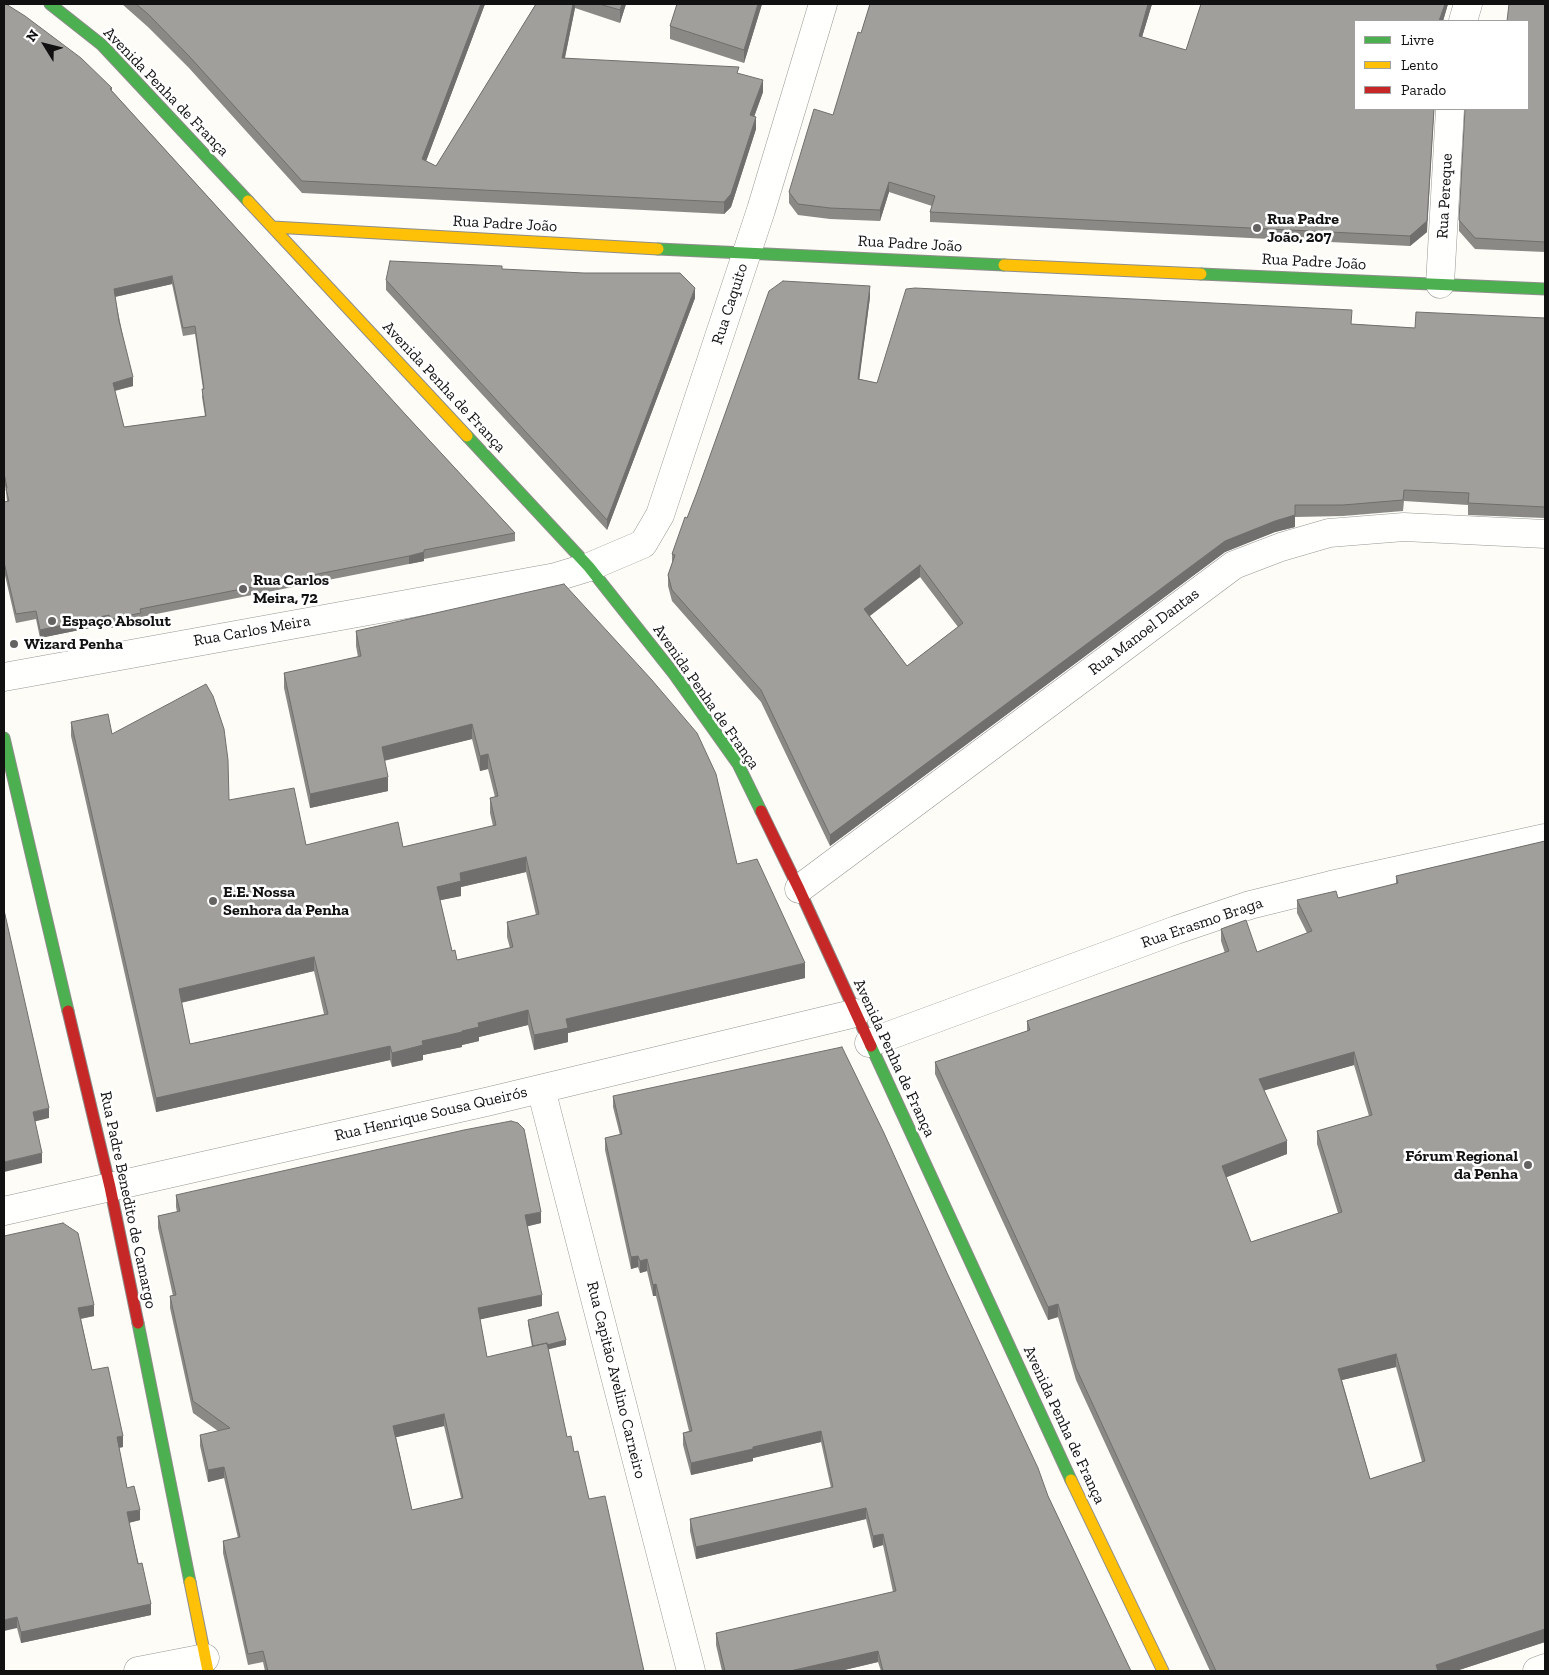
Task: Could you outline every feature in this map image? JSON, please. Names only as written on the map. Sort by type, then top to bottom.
[{"type":"main road","name":"Avenida Penha de França","points":[[50,4],[102,45],[589,567],[674,674],[738,764],[800,889],[1067,1471],[1162,1671]]},
{"type":"main road","name":"Rua Padre João","points":[[273,227],[747,253],[1545,289]]},
{"type":"main road","name":"Rua Padre Benedito de Camargo","points":[[4,738],[110,1186],[207,1665]]},
{"type":"street","name":"Rua Caquito","points":[[589,567],[643,544],[660,515],[747,253],[823,4]]},
{"type":"street","points":[[1463,20],[1468,4]]},
{"type":"street","name":"Rua Pereque","points":[[1440,284],[1450,110]]},
{"type":"street","name":"Rua Manoel Dantas","points":[[800,889],[1234,565],[1281,547],[1329,533],[1404,527],[1545,534]]},
{"type":"street","name":"Rua Carlos Meira","points":[[4,677],[556,577],[589,567]]},
{"type":"street","name":"Rua Erasmo Braga","points":[[869,1043],[1167,933],[1250,905],[1331,885],[1545,838]]},
{"type":"street","name":"Rua Henrique Sousa Queirós","points":[[4,1211],[541,1089],[856,1013]]},
{"type":"street","name":"Rua Capitão Avelino Carneiro","points":[[541,1089],[691,1671]]},
{"type":"street","points":[[138,1671],[207,1665]]},
{"type":"street","points":[[1537,1671],[1545,1668]]},
{"type":"building","points":[[4,4],[6,4],[81,58],[112,88],[110,89],[515,533],[140,609],[141,613],[111,619],[109,615],[40,630],[36,611],[16,614],[4,562],[4,502],[9,501],[4,473]],"holes":[[[172,276],[183,328],[195,326],[206,416],[124,427],[113,383],[133,377],[119,321],[114,289]]]},
{"type":"building","points":[[136,4],[481,4],[422,159],[436,166],[536,4],[573,4],[562,58],[739,67],[737,73],[763,80],[750,115],[756,117],[731,194],[724,202],[302,181],[189,56]]},
{"type":"building","points":[[599,4],[622,4],[620,10]]},
{"type":"building","points":[[677,4],[758,4],[744,50],[670,26]]},
{"type":"building","points":[[870,4],[1148,4],[1139,36],[1186,50],[1201,4],[1445,4],[1439,20],[1354,20],[1354,110],[1434,110],[1427,221],[1410,236],[930,212],[935,196],[889,182],[880,210],[830,208],[798,204],[789,192],[814,109],[833,115],[858,32],[861,33]]},
{"type":"building","points":[[1509,4],[1545,4],[1545,242],[1475,238],[1459,220],[1465,110],[1529,110],[1529,20],[1507,20]]},
{"type":"building","points":[[390,261],[502,266],[502,269],[584,273],[680,273],[695,288],[607,520],[386,280]]},
{"type":"building","points":[[783,281],[870,286],[858,379],[877,383],[906,289],[915,288],[1352,310],[1351,324],[1415,328],[1416,312],[1545,318],[1545,507],[1468,503],[1469,493],[1404,490],[1403,500],[1343,505],[1295,505],[1295,515],[1225,541],[830,835],[761,690],[672,590],[668,575],[675,555],[672,554],[685,517],[687,518],[697,492],[769,291]],"holes":[[[920,565],[963,623],[907,666],[864,609]]]},
{"type":"building","points":[[564,584],[651,679],[697,733],[716,774],[737,864],[757,859],[805,963],[566,1019],[568,1028],[534,1035],[528,1010],[478,1023],[479,1027],[422,1041],[423,1045],[392,1053],[390,1046],[156,1098],[71,722],[108,714],[112,734],[206,684],[213,696],[224,729],[228,760],[229,800],[294,788],[306,845],[398,822],[403,847],[496,825],[490,798],[498,796],[488,754],[480,756],[472,724],[382,747],[388,777],[310,794],[284,673],[361,656],[356,631]],"holes":[[[526,857],[539,914],[507,922],[513,947],[457,960],[455,950],[452,951],[437,887],[461,881],[460,873]],[[314,957],[328,1014],[190,1044],[179,989]]]},
{"type":"building","points":[[1545,841],[1545,1629],[1436,1665],[1438,1671],[1216,1671],[1076,1368],[1058,1304],[1048,1307],[935,1062],[1030,1030],[1027,1021],[1229,951],[1221,929],[1246,920],[1257,952],[1312,931],[1297,900],[1336,891],[1338,898],[1398,883],[1396,876]],"holes":[[[1354,1052],[1372,1115],[1317,1131],[1342,1212],[1251,1242],[1222,1166],[1287,1141],[1259,1079]],[[1396,1354],[1425,1461],[1370,1479],[1338,1369]]]},
{"type":"building","points":[[4,910],[49,1108],[33,1112],[42,1153],[4,1162]]},
{"type":"building","points":[[842,1047],[884,1133],[1038,1468],[1048,1496],[1131,1671],[883,1671],[878,1651],[790,1671],[725,1671],[716,1633],[896,1591],[883,1534],[873,1536],[866,1508],[696,1547],[690,1519],[833,1487],[821,1431],[691,1463],[683,1433],[692,1431],[656,1284],[653,1285],[647,1259],[640,1261],[638,1256],[631,1257],[605,1138],[622,1134],[613,1096]]},
{"type":"building","points":[[511,1121],[518,1123],[524,1129],[541,1212],[525,1215],[542,1295],[478,1308],[487,1357],[547,1343],[567,1437],[571,1436],[574,1452],[578,1451],[589,1499],[605,1496],[644,1671],[268,1671],[263,1651],[248,1654],[223,1541],[240,1537],[224,1467],[208,1470],[200,1435],[230,1428],[193,1401],[170,1296],[176,1295],[158,1216],[180,1211],[176,1195]],"holes":[[[444,1414],[463,1498],[412,1510],[393,1426]]]},
{"type":"building","points":[[63,1223],[78,1233],[94,1305],[78,1308],[92,1370],[108,1367],[123,1436],[117,1437],[127,1488],[134,1486],[140,1510],[127,1512],[138,1564],[142,1563],[151,1604],[21,1632],[17,1617],[4,1620],[4,1236]]},
{"type":"building","points":[[558,1312],[566,1340],[547,1345],[547,1343],[533,1346],[528,1320]]},
{"type":"traffic: fast","points":[[50,4],[102,45],[248,201]]},
{"type":"traffic: fast","points":[[658,249],[1004,265]]},
{"type":"traffic: fast","points":[[1201,274],[1545,289]]},
{"type":"traffic: fast","points":[[467,436],[589,567],[674,674],[738,764],[761,811]]},
{"type":"traffic: fast","points":[[4,738],[68,1011]]},
{"type":"traffic: fast","points":[[871,1046],[1071,1480]]},
{"type":"traffic: fast","points":[[138,1323],[190,1582]]},
{"type":"traffic: slow","points":[[248,201],[467,436]]},
{"type":"traffic: slow","points":[[273,227],[658,249]]},
{"type":"traffic: slow","points":[[1004,265],[1201,274]]},
{"type":"traffic: slow","points":[[1071,1480],[1163,1671]]},
{"type":"traffic: slow","points":[[190,1582],[208,1671]]},
{"type":"traffic: jam","points":[[761,811],[871,1046]]},
{"type":"traffic: jam","points":[[68,1011],[110,1187],[138,1323]]},
{"type":"place","name":"Rua Padre João, 207","points":[[1257,228]]},
{"type":"place","name":"Rua Carlos Meira, 72","points":[[243,589]]},
{"type":"place","name":"Espaço Absolut","points":[[52,621]]},
{"type":"place","name":"Wizard Penha","points":[[14,644]]},
{"type":"place","name":"E.E. Nossa Senhora da Penha","points":[[213,901]]},
{"type":"place","name":"Fórum Regional da Penha","points":[[1528,1165]]}]
